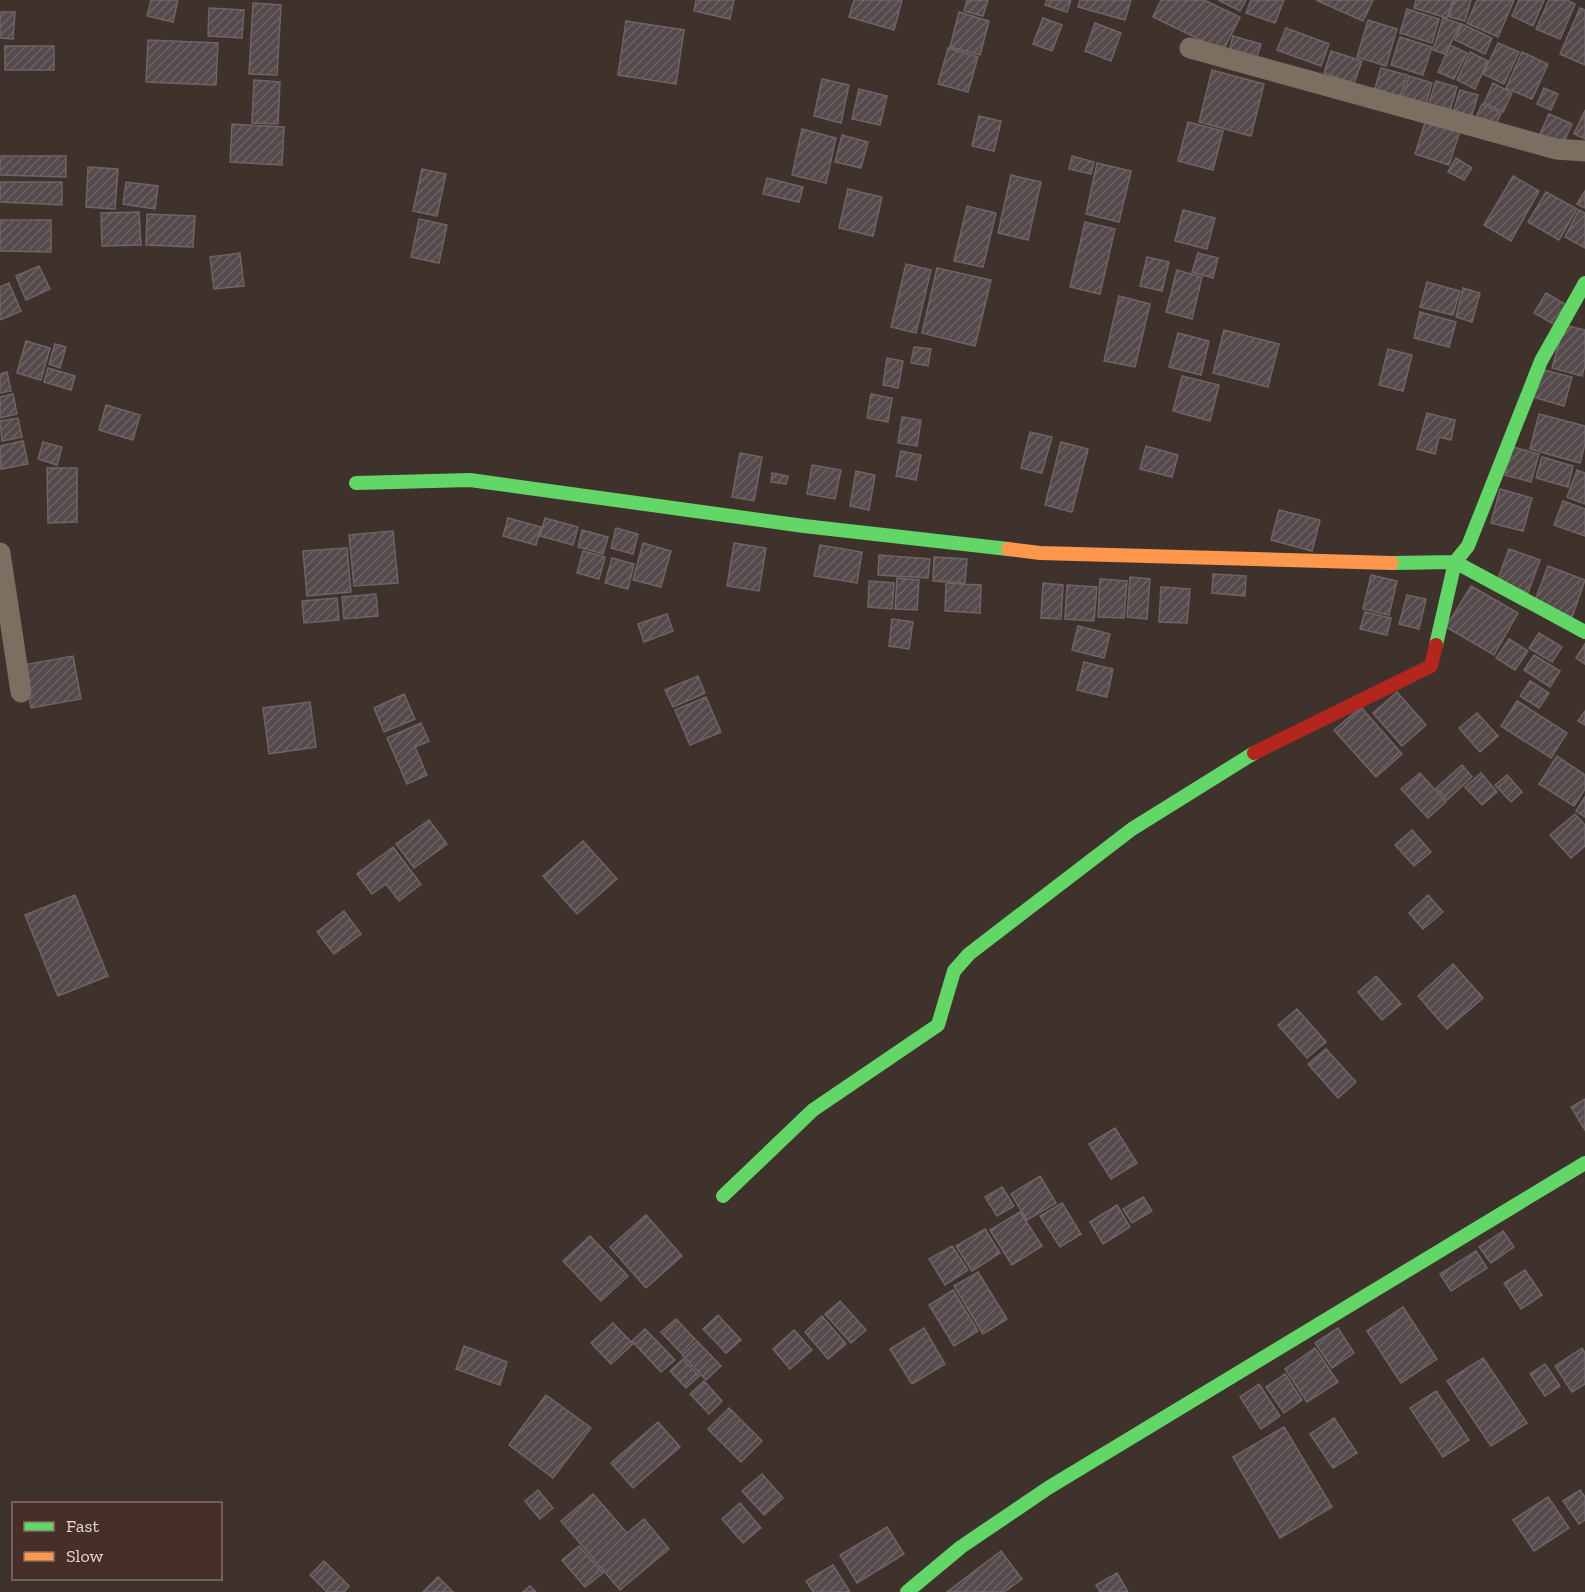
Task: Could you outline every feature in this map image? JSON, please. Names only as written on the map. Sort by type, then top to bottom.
[{"type":"street","points":[[1190,48],[1556,150],[1585,151]]},
{"type":"street","points":[[723,1196],[813,1110],[938,1025],[954,971],[969,954],[1132,829],[1258,750],[1431,666],[1455,562],[1468,546],[1541,361],[1585,283]]},
{"type":"street","points":[[356,483],[470,480],[804,526],[1040,553],[1430,564],[1455,562],[1585,632]]},
{"type":"street","points":[[0,553],[21,692]]},
{"type":"street","points":[[907,1592],[927,1574],[1037,1495],[1222,1380],[1490,1224],[1585,1163]]},
{"type":"building","points":[[151,0],[178,0],[173,22],[147,16]]},
{"type":"building","points":[[696,0],[734,0],[730,19],[694,11]]},
{"type":"building","points":[[854,0],[902,0],[894,30],[849,17]]},
{"type":"building","points":[[967,0],[988,0],[983,16],[964,11]]},
{"type":"building","points":[[1047,0],[1071,0],[1067,12],[1045,5]]},
{"type":"building","points":[[1080,0],[1131,0],[1125,20],[1078,7]]},
{"type":"building","points":[[1161,0],[1204,0],[1240,17],[1223,51],[1153,17]]},
{"type":"building","points":[[1218,0],[1246,0],[1240,11]]},
{"type":"building","points":[[1251,0],[1284,0],[1275,23],[1246,13]]},
{"type":"building","points":[[1316,0],[1373,0],[1363,21]]},
{"type":"building","points":[[1416,0],[1453,0],[1447,18],[1414,8]]},
{"type":"building","points":[[1454,0],[1471,0],[1465,21],[1449,17]]},
{"type":"building","points":[[1477,0],[1514,0],[1498,37],[1467,23]]},
{"type":"building","points":[[1519,0],[1544,0],[1533,26],[1512,16]]},
{"type":"building","points":[[1549,0],[1567,0],[1575,4],[1560,39],[1536,29]]},
{"type":"building","points":[[253,3],[281,5],[277,75],[249,74]]},
{"type":"building","points":[[209,8],[244,10],[242,38],[208,36]]},
{"type":"building","points":[[1580,8],[1585,10],[1585,65],[1560,54]]},
{"type":"building","points":[[1407,9],[1439,19],[1432,43],[1400,33]]},
{"type":"building","points":[[0,12],[15,12],[13,39],[0,38]]},
{"type":"building","points":[[959,12],[989,21],[980,55],[950,47]]},
{"type":"building","points":[[1043,18],[1062,25],[1052,51],[1033,44]]},
{"type":"building","points":[[1443,18],[1461,24],[1445,54],[1433,50]]},
{"type":"building","points":[[1368,20],[1397,29],[1386,66],[1357,57]]},
{"type":"building","points":[[626,21],[684,30],[676,84],[618,75]]},
{"type":"building","points":[[1095,23],[1121,33],[1111,61],[1085,51]]},
{"type":"building","points":[[1462,24],[1492,38],[1485,54],[1455,40]]},
{"type":"building","points":[[1286,28],[1329,44],[1321,66],[1277,50]]},
{"type":"building","points":[[1233,36],[1261,44],[1255,63],[1228,54]]},
{"type":"building","points":[[1400,37],[1432,47],[1423,75],[1391,65]]},
{"type":"building","points":[[148,40],[218,43],[216,85],[146,82]]},
{"type":"building","points":[[1498,43],[1519,52],[1504,84],[1483,74]]},
{"type":"building","points":[[1450,45],[1467,53],[1454,79],[1438,72]]},
{"type":"building","points":[[5,46],[54,46],[54,70],[5,70]]},
{"type":"building","points":[[948,48],[978,57],[968,92],[938,84]]},
{"type":"building","points":[[1331,51],[1362,61],[1354,83],[1324,73]]},
{"type":"building","points":[[1470,52],[1488,61],[1475,89],[1457,80]]},
{"type":"building","points":[[1522,52],[1548,64],[1532,99],[1506,88]]},
{"type":"building","points":[[1381,68],[1407,75],[1399,102],[1373,95]]},
{"type":"building","points":[[1212,70],[1264,84],[1251,136],[1199,122]]},
{"type":"building","points":[[1409,76],[1432,83],[1424,110],[1401,103]]},
{"type":"building","points":[[822,79],[849,85],[841,123],[814,116]]},
{"type":"building","points":[[254,80],[280,82],[278,124],[252,123]]},
{"type":"building","points":[[1436,81],[1457,87],[1448,118],[1426,112]]},
{"type":"building","points":[[1493,83],[1512,93],[1503,112],[1484,103]]},
{"type":"building","points":[[1544,88],[1558,94],[1551,110],[1537,104]]},
{"type":"building","points":[[859,89],[887,96],[880,125],[852,119]]},
{"type":"building","points":[[1460,90],[1478,95],[1470,121],[1452,116]]},
{"type":"building","points":[[1482,104],[1501,113],[1494,129],[1475,120]]},
{"type":"building","points":[[1585,110],[1585,139],[1574,134]]},
{"type":"building","points":[[1549,114],[1572,124],[1562,146],[1539,136]]},
{"type":"building","points":[[979,116],[1001,121],[994,151],[972,146]]},
{"type":"building","points":[[1427,117],[1461,128],[1449,165],[1415,154]]},
{"type":"building","points":[[1188,122],[1223,131],[1213,170],[1178,161]]},
{"type":"building","points":[[232,124],[284,127],[282,165],[230,162]]},
{"type":"building","points":[[802,129],[836,138],[826,183],[792,175]]},
{"type":"building","points":[[842,135],[868,142],[861,168],[835,162]]},
{"type":"building","points":[[0,156],[66,156],[66,177],[0,175]]},
{"type":"building","points":[[1072,156],[1094,162],[1091,174],[1069,169]]},
{"type":"building","points":[[1456,158],[1472,168],[1464,180],[1448,172]]},
{"type":"building","points":[[1097,163],[1131,171],[1119,222],[1086,214]]},
{"type":"building","points":[[88,167],[118,169],[115,209],[86,207]]},
{"type":"building","points":[[422,169],[446,174],[437,216],[413,211]]},
{"type":"building","points":[[1011,175],[1041,182],[1028,240],[998,233]]},
{"type":"building","points":[[1513,176],[1539,191],[1511,241],[1484,225]]},
{"type":"building","points":[[767,178],[803,187],[799,202],[763,194]]},
{"type":"building","points":[[0,182],[62,182],[62,205],[0,202]]},
{"type":"building","points":[[126,182],[158,186],[155,209],[123,204]]},
{"type":"building","points":[[848,189],[882,197],[873,236],[839,228]]},
{"type":"building","points":[[1585,191],[1585,208],[1577,204]]},
{"type":"building","points":[[1546,192],[1577,209],[1559,240],[1528,222]]},
{"type":"building","points":[[967,206],[996,213],[983,267],[954,261]]},
{"type":"building","points":[[1183,210],[1215,218],[1207,249],[1175,241]]},
{"type":"building","points":[[1579,210],[1585,213],[1585,248],[1565,237]]},
{"type":"building","points":[[139,212],[141,245],[102,246],[101,213]]},
{"type":"building","points":[[147,214],[195,216],[193,247],[146,245]]},
{"type":"building","points":[[419,219],[447,225],[439,263],[411,257]]},
{"type":"building","points":[[0,220],[51,220],[51,252],[0,251]]},
{"type":"building","points":[[1085,222],[1115,229],[1100,294],[1070,287]]},
{"type":"building","points":[[240,253],[244,286],[214,289],[210,257]]},
{"type":"building","points":[[1198,253],[1218,258],[1213,278],[1192,272]]},
{"type":"building","points":[[1147,257],[1169,262],[1162,291],[1140,286]]},
{"type":"building","points":[[906,264],[931,270],[916,333],[891,327]]},
{"type":"building","points":[[39,266],[50,289],[26,300],[16,276]]},
{"type":"building","points":[[937,268],[991,280],[975,346],[922,333]]},
{"type":"building","points":[[1177,270],[1202,277],[1192,319],[1166,312]]},
{"type":"building","points":[[1427,282],[1460,291],[1453,315],[1420,307]]},
{"type":"building","points":[[9,283],[21,311],[0,320],[0,287]]},
{"type":"building","points":[[1463,288],[1480,293],[1472,322],[1456,317]]},
{"type":"building","points":[[1546,293],[1568,306],[1557,326],[1534,313]]},
{"type":"building","points":[[1119,296],[1150,304],[1135,367],[1104,361]]},
{"type":"building","points":[[1420,312],[1456,322],[1449,347],[1414,338]]},
{"type":"building","points":[[1564,325],[1585,330],[1585,365],[1582,376],[1552,368]]},
{"type":"building","points":[[1224,330],[1279,344],[1268,387],[1213,373]]},
{"type":"building","points":[[1178,333],[1209,341],[1201,375],[1169,367]]},
{"type":"building","points":[[26,341],[50,348],[41,380],[17,373]]},
{"type":"building","points":[[55,344],[66,347],[60,368],[49,364]]},
{"type":"building","points":[[914,347],[931,349],[928,366],[911,363]]},
{"type":"building","points":[[1388,349],[1412,355],[1403,391],[1379,385]]},
{"type":"building","points":[[887,358],[903,361],[898,388],[883,385]]},
{"type":"building","points":[[48,368],[75,376],[71,390],[44,382]]},
{"type":"building","points":[[1540,369],[1572,377],[1564,406],[1533,397]]},
{"type":"building","points":[[7,372],[11,391],[0,393],[0,374]]},
{"type":"building","points":[[1182,376],[1219,385],[1210,421],[1173,411]]},
{"type":"building","points":[[13,394],[17,414],[0,418],[0,397]]},
{"type":"building","points":[[871,394],[892,398],[888,422],[867,418]]},
{"type":"building","points":[[106,405],[140,415],[133,440],[99,430]]},
{"type":"building","points":[[1427,413],[1455,420],[1451,440],[1439,437],[1435,454],[1417,449]]},
{"type":"building","points":[[1539,414],[1585,426],[1585,444],[1580,463],[1530,449]]},
{"type":"building","points":[[902,417],[921,420],[917,446],[898,443]]},
{"type":"building","points":[[18,418],[22,437],[2,441],[0,421]]},
{"type":"building","points":[[1030,432],[1052,437],[1042,473],[1021,468]]},
{"type":"building","points":[[23,441],[28,464],[1,469],[0,446]]},
{"type":"building","points":[[43,442],[62,447],[57,465],[38,459]]},
{"type":"building","points":[[1061,442],[1088,449],[1072,512],[1045,505]]},
{"type":"building","points":[[1146,446],[1178,455],[1172,477],[1140,469]]},
{"type":"building","points":[[1513,447],[1539,454],[1531,482],[1505,475]]},
{"type":"building","points":[[901,451],[921,455],[916,480],[896,476]]},
{"type":"building","points":[[740,453],[762,457],[754,501],[732,497]]},
{"type":"building","points":[[1542,457],[1573,466],[1568,487],[1536,478]]},
{"type":"building","points":[[812,465],[841,470],[835,499],[807,494]]},
{"type":"building","points":[[47,468],[77,468],[77,522],[48,523]]},
{"type":"building","points":[[1577,470],[1585,473],[1585,504],[1567,497]]},
{"type":"building","points":[[856,471],[875,475],[869,510],[850,506]]},
{"type":"building","points":[[772,473],[788,476],[786,484],[771,482]]},
{"type":"building","points":[[1500,489],[1532,498],[1523,531],[1491,523]]},
{"type":"building","points":[[1563,501],[1585,509],[1585,536],[1554,525]]},
{"type":"building","points":[[1279,510],[1320,520],[1312,551],[1271,540]]},
{"type":"building","points":[[508,518],[541,527],[536,545],[503,536]]},
{"type":"building","points":[[545,518],[578,527],[573,545],[540,536]]},
{"type":"building","points":[[616,528],[638,534],[633,554],[611,548]]},
{"type":"building","points":[[582,530],[608,537],[603,554],[578,547]]},
{"type":"building","points":[[393,531],[398,583],[354,586],[349,535]]},
{"type":"building","points":[[643,543],[671,551],[661,587],[633,580]]},
{"type":"building","points":[[734,543],[766,548],[759,591],[727,586]]},
{"type":"building","points":[[820,545],[862,552],[857,583],[814,576]]},
{"type":"building","points":[[347,548],[351,592],[307,596],[303,551]]},
{"type":"building","points":[[1509,549],[1540,560],[1528,593],[1497,581]]},
{"type":"building","points":[[583,551],[605,557],[599,579],[577,573]]},
{"type":"building","points":[[879,555],[930,559],[928,578],[878,575]]},
{"type":"building","points":[[934,557],[967,559],[965,583],[933,581]]},
{"type":"building","points":[[612,558],[634,564],[628,589],[605,583]]},
{"type":"building","points":[[1548,566],[1585,580],[1572,617],[1534,603]]},
{"type":"building","points":[[1213,574],[1246,576],[1245,596],[1212,593]]},
{"type":"building","points":[[1371,575],[1397,581],[1389,615],[1363,609]]},
{"type":"building","points":[[1130,577],[1150,579],[1147,619],[1127,617]]},
{"type":"building","points":[[897,578],[919,580],[917,610],[895,609]]},
{"type":"building","points":[[1100,579],[1127,581],[1124,618],[1098,617]]},
{"type":"building","points":[[869,581],[894,583],[892,609],[868,607]]},
{"type":"building","points":[[946,583],[981,585],[980,613],[945,611]]},
{"type":"building","points":[[1043,583],[1063,585],[1061,619],[1041,618]]},
{"type":"building","points":[[1067,585],[1097,587],[1094,621],[1065,619]]},
{"type":"building","points":[[1471,586],[1518,613],[1494,655],[1446,627]]},
{"type":"building","points":[[1161,587],[1190,589],[1187,623],[1159,622]]},
{"type":"building","points":[[376,594],[378,616],[344,619],[342,597]]},
{"type":"building","points":[[1407,595],[1426,599],[1419,629],[1399,624]]},
{"type":"building","points":[[337,598],[339,620],[304,623],[302,601]]},
{"type":"building","points":[[1365,612],[1391,618],[1387,635],[1360,629]]},
{"type":"building","points":[[667,614],[673,631],[644,642],[638,624]]},
{"type":"building","points":[[892,619],[913,622],[909,649],[889,646]]},
{"type":"building","points":[[1078,626],[1110,634],[1104,658],[1072,650]]},
{"type":"building","points":[[1539,633],[1562,647],[1552,662],[1529,648]]},
{"type":"building","points":[[1509,639],[1528,651],[1515,670],[1496,658]]},
{"type":"building","points":[[1585,644],[1585,664],[1576,658]]},
{"type":"building","points":[[1534,655],[1560,671],[1550,687],[1524,670]]},
{"type":"building","points":[[73,656],[81,699],[31,708],[23,665]]},
{"type":"building","points":[[1084,662],[1113,669],[1107,697],[1077,690]]},
{"type":"building","points":[[698,676],[705,693],[673,707],[665,690]]},
{"type":"building","points":[[1530,681],[1549,693],[1539,708],[1520,696]]},
{"type":"building","points":[[1397,692],[1426,725],[1402,746],[1373,713]]},
{"type":"building","points":[[404,694],[415,719],[384,732],[374,708]]},
{"type":"building","points":[[706,697],[721,732],[690,745],[675,710]]},
{"type":"building","points":[[1517,701],[1567,733],[1551,758],[1501,726]]},
{"type":"building","points":[[310,702],[316,747],[269,754],[263,708]]},
{"type":"building","points":[[1361,707],[1402,754],[1376,777],[1334,730]]},
{"type":"building","points":[[1585,711],[1585,725],[1578,721]]},
{"type":"building","points":[[1477,713],[1498,736],[1480,752],[1459,728]]},
{"type":"building","points":[[421,723],[429,741],[415,747],[427,775],[407,784],[387,738]]},
{"type":"building","points":[[1557,756],[1585,775],[1585,789],[1574,806],[1539,784]]},
{"type":"building","points":[[1462,765],[1472,777],[1447,800],[1436,788]]},
{"type":"building","points":[[1420,773],[1446,802],[1428,818],[1401,789]]},
{"type":"building","points":[[1481,773],[1497,792],[1482,805],[1465,787]]},
{"type":"building","points":[[1507,775],[1522,792],[1511,802],[1495,785]]},
{"type":"building","points":[[1585,797],[1585,817],[1576,811]]},
{"type":"building","points":[[1575,814],[1585,825],[1585,846],[1571,858],[1550,835]]},
{"type":"building","points":[[429,820],[447,844],[414,868],[396,844]]},
{"type":"building","points":[[1412,830],[1431,852],[1414,866],[1395,845]]},
{"type":"building","points":[[583,841],[617,879],[577,914],[543,876]]},
{"type":"building","points":[[393,847],[421,884],[399,901],[386,884],[372,894],[357,874]]},
{"type":"building","points":[[75,895],[108,976],[58,996],[25,915]]},
{"type":"building","points":[[1428,895],[1443,912],[1423,929],[1409,913]]},
{"type":"building","points":[[344,911],[361,934],[334,954],[317,932]]},
{"type":"building","points":[[1453,964],[1483,998],[1447,1029],[1418,996]]},
{"type":"building","points":[[1376,976],[1401,1004],[1382,1020],[1358,992]]},
{"type":"building","points":[[1297,1009],[1326,1042],[1307,1058],[1278,1025]]},
{"type":"building","points":[[1326,1049],[1356,1082],[1338,1098],[1308,1064]]},
{"type":"building","points":[[1585,1099],[1585,1130],[1571,1107]]},
{"type":"building","points":[[1115,1128],[1137,1163],[1111,1179],[1089,1144]]},
{"type":"building","points":[[1040,1176],[1056,1203],[1027,1220],[1011,1194]]},
{"type":"building","points":[[1002,1187],[1014,1206],[997,1216],[985,1197]]},
{"type":"building","points":[[1143,1197],[1152,1211],[1132,1223],[1123,1209]]},
{"type":"building","points":[[1062,1203],[1081,1234],[1060,1247],[1040,1216]]},
{"type":"building","points":[[1117,1205],[1130,1227],[1103,1244],[1090,1222]]},
{"type":"building","points":[[1020,1212],[1042,1246],[1012,1265],[990,1230]]},
{"type":"building","points":[[646,1215],[682,1256],[646,1288],[610,1247]]},
{"type":"building","points":[[985,1229],[1000,1253],[972,1271],[956,1246]]},
{"type":"building","points":[[1503,1231],[1514,1247],[1491,1263],[1479,1247]]},
{"type":"building","points":[[590,1236],[628,1276],[601,1301],[563,1261]]},
{"type":"building","points":[[952,1246],[968,1270],[945,1285],[929,1259]]},
{"type":"building","points":[[1476,1251],[1487,1268],[1451,1291],[1440,1274]]},
{"type":"building","points":[[1525,1270],[1542,1295],[1521,1309],[1504,1283]]},
{"type":"building","points":[[978,1272],[1007,1319],[983,1334],[954,1286]]},
{"type":"building","points":[[953,1290],[978,1331],[954,1346],[929,1305]]},
{"type":"building","points":[[840,1301],[866,1330],[851,1343],[825,1314]]},
{"type":"building","points":[[1403,1307],[1437,1359],[1401,1383],[1367,1331]]},
{"type":"building","points":[[718,1315],[741,1340],[726,1353],[703,1329]]},
{"type":"building","points":[[822,1316],[846,1344],[828,1359],[805,1332]]},
{"type":"building","points":[[676,1319],[695,1339],[681,1353],[661,1332]]},
{"type":"building","points":[[613,1323],[633,1344],[611,1364],[591,1343]]},
{"type":"building","points":[[924,1328],[945,1364],[912,1384],[890,1349]]},
{"type":"building","points":[[1338,1328],[1354,1353],[1332,1368],[1315,1343]]},
{"type":"building","points":[[645,1329],[675,1360],[661,1372],[632,1341]]},
{"type":"building","points":[[794,1330],[812,1350],[790,1369],[773,1349]]},
{"type":"building","points":[[697,1341],[721,1366],[706,1380],[682,1355]]},
{"type":"building","points":[[464,1346],[507,1362],[500,1385],[456,1369]]},
{"type":"building","points":[[1315,1348],[1338,1382],[1307,1402],[1285,1369]]},
{"type":"building","points":[[1582,1348],[1585,1353],[1585,1384],[1572,1392],[1555,1366]]},
{"type":"building","points":[[1483,1358],[1527,1423],[1491,1446],[1447,1381]]},
{"type":"building","points":[[683,1359],[699,1376],[686,1388],[670,1371]]},
{"type":"building","points":[[1545,1364],[1560,1386],[1545,1396],[1530,1374]]},
{"type":"building","points":[[1285,1374],[1302,1400],[1284,1413],[1266,1387]]},
{"type":"building","points":[[704,1381],[722,1401],[709,1414],[690,1394]]},
{"type":"building","points":[[1259,1384],[1280,1416],[1261,1429],[1240,1397]]},
{"type":"building","points":[[1436,1391],[1469,1440],[1443,1457],[1410,1408]]},
{"type":"building","points":[[546,1395],[591,1428],[553,1478],[509,1445]]},
{"type":"building","points":[[729,1408],[762,1441],[741,1462],[708,1429]]},
{"type":"building","points":[[1334,1418],[1357,1453],[1333,1468],[1310,1434]]},
{"type":"building","points":[[658,1422],[680,1447],[633,1488],[611,1463]]},
{"type":"building","points":[[1284,1427],[1332,1507],[1280,1538],[1233,1457]]},
{"type":"building","points":[[762,1474],[783,1498],[764,1515],[742,1491]]},
{"type":"building","points":[[538,1490],[553,1508],[540,1519],[525,1501]]},
{"type":"building","points":[[1580,1490],[1585,1497],[1585,1520],[1579,1524],[1563,1501]]},
{"type":"building","points":[[593,1494],[627,1533],[644,1519],[669,1549],[620,1590],[561,1521]]},
{"type":"building","points":[[1548,1497],[1569,1528],[1534,1551],[1513,1520]]},
{"type":"building","points":[[740,1503],[761,1528],[743,1543],[722,1519]]},
{"type":"building","points":[[887,1527],[904,1554],[857,1583],[840,1555]]},
{"type":"building","points":[[579,1546],[603,1573],[585,1587],[562,1560]]},
{"type":"building","points":[[1001,1551],[1022,1579],[1004,1592],[947,1592]]},
{"type":"building","points":[[324,1561],[349,1586],[344,1592],[327,1592],[310,1575]]},
{"type":"building","points":[[833,1565],[850,1592],[813,1592],[806,1581]]},
{"type":"building","points":[[1117,1573],[1128,1592],[1100,1592],[1096,1585]]},
{"type":"building","points":[[438,1577],[453,1592],[423,1592]]},
{"type":"building","points":[[530,1586],[536,1592],[523,1592]]},
{"type":"traffic: fast","points":[[1392,563],[1455,562],[1468,546],[1541,361],[1585,283]]},
{"type":"traffic: fast","points":[[356,483],[470,480],[804,526],[1008,549]]},
{"type":"traffic: fast","points":[[1436,645],[1455,562],[1585,632]]},
{"type":"traffic: fast","points":[[723,1196],[813,1110],[938,1025],[954,971],[969,954],[1132,829],[1254,753]]},
{"type":"traffic: fast","points":[[907,1592],[961,1547],[1048,1488],[1585,1163]]},
{"type":"traffic: slow","points":[[1008,549],[1040,553],[1392,563]]},
{"type":"traffic: jam","points":[[1254,753],[1431,666],[1436,645]]}]
